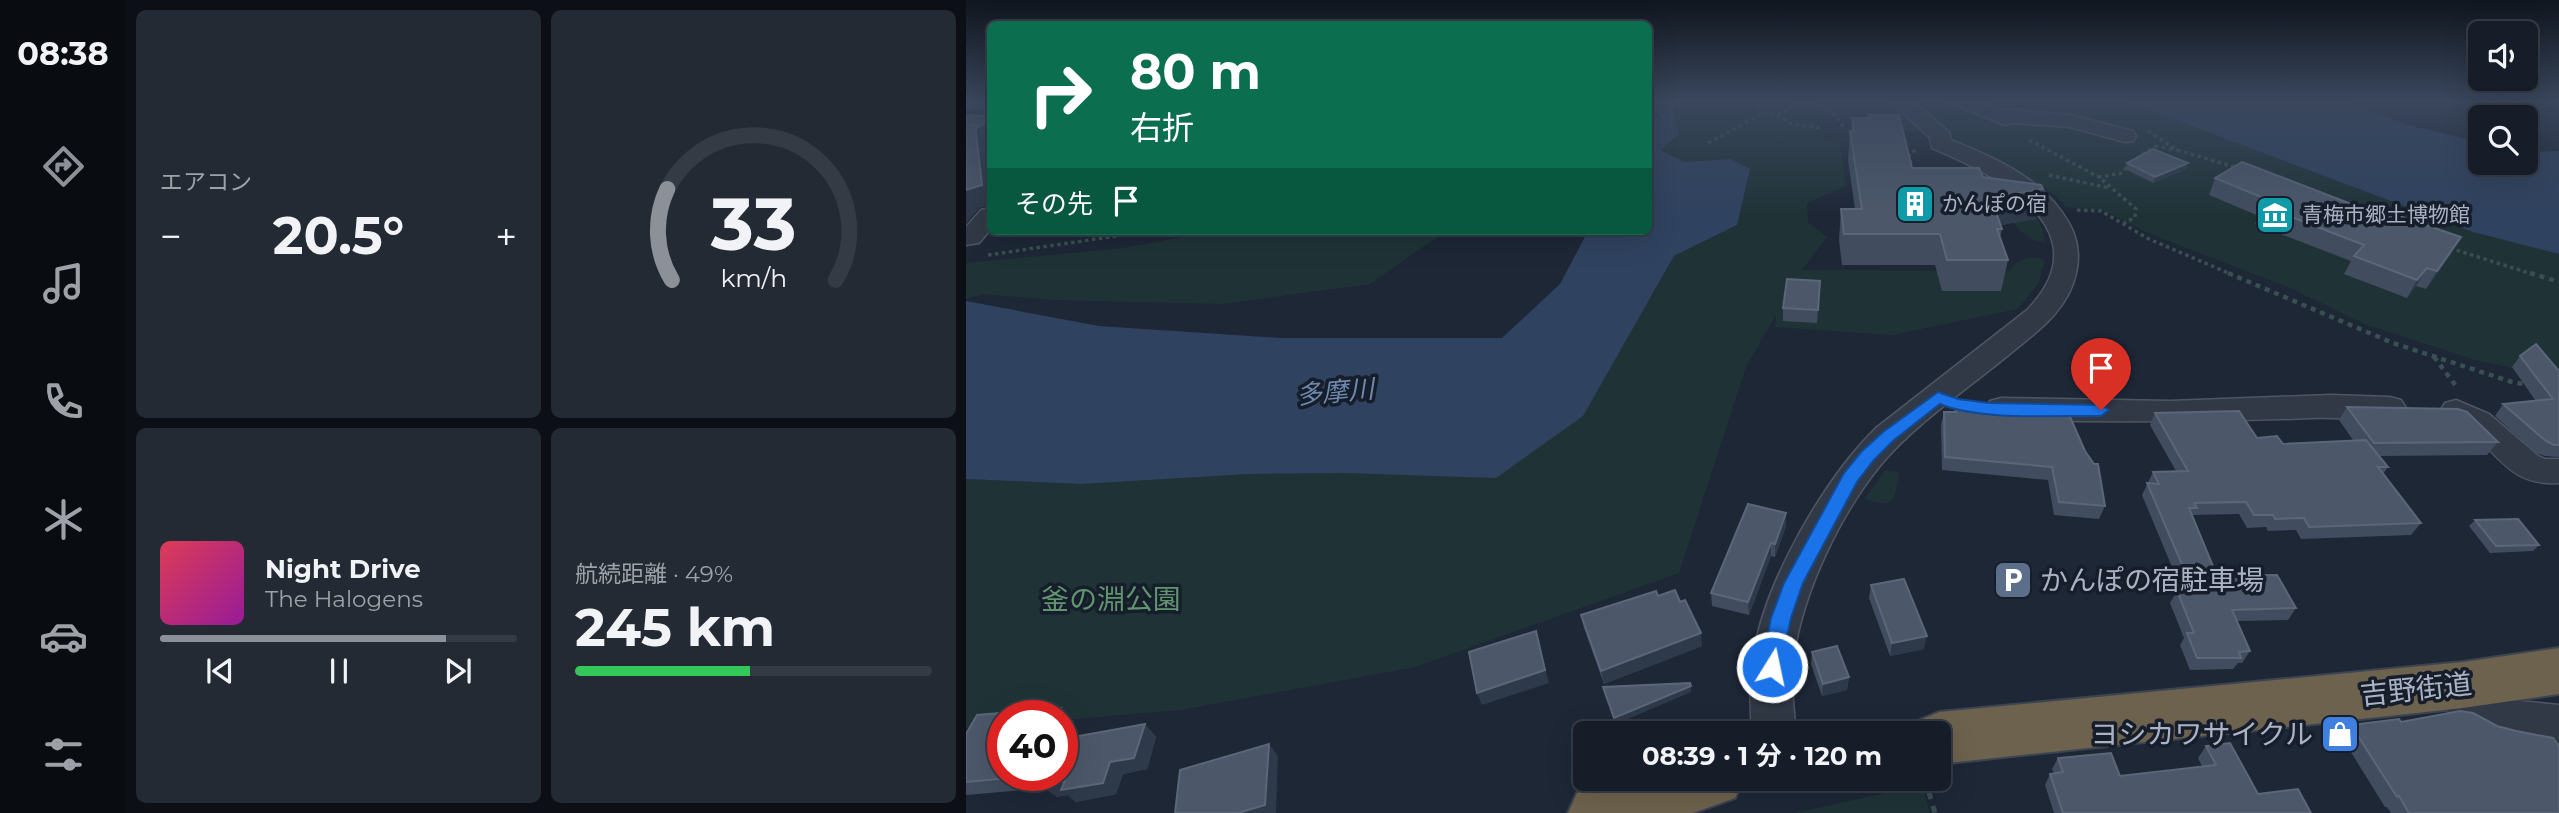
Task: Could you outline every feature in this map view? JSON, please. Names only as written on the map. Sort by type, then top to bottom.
[{"type":"highway","name":"吉野街道","points":[[1951,737],[2452,686],[2559,671]]},
{"type":"highway","points":[[1597,813],[1673,791]]},
{"type":"street","points":[[1774,721],[1772,667],[1781,618],[1793,583],[1850,478],[1867,456],[1888,436],[2037,316],[2058,288],[2063,274],[2064,248],[2059,226],[2051,211],[2038,198],[1989,164],[1929,152],[1940,138]]},
{"type":"street","points":[[975,247],[987,221]]},
{"type":"street","points":[[1938,397],[1955,404],[2018,409],[2171,411],[2331,406],[2449,409],[2470,415],[2524,464],[2540,472],[2559,471]]},
{"type":"street","points":[[2452,686],[2486,715],[2508,722],[2559,726]]},
{"type":"path","points":[[1707,143],[1717,138]]},
{"type":"path","points":[[2027,138],[2099,177],[2136,209],[2135,216],[2123,224]]},
{"type":"path","points":[[2154,138],[2167,141],[2177,150],[2241,169]]},
{"type":"path","points":[[1909,154],[1910,162],[1929,152]]},
{"type":"path","points":[[2099,177],[2123,173],[2128,165]]},
{"type":"path","points":[[2041,173],[2111,188]]},
{"type":"path","points":[[2051,211],[2101,212],[2149,239],[2393,343],[2512,382],[2539,386]]},
{"type":"path","points":[[975,247],[1106,235]]},
{"type":"path","points":[[2438,244],[2559,282]]},
{"type":"path","points":[[1929,791],[1935,813]]},
{"type":"green space","name":"釜の淵公園","points":[[1674,138],[1897,138],[1915,144],[1904,150],[1895,139],[1832,141],[1840,144],[1846,186],[1807,203],[1808,222],[1827,237],[1802,270],[2009,271],[2021,261],[2036,258],[2045,261],[2038,284],[2018,309],[1892,335],[1775,327],[1776,315],[1746,367],[1679,573],[1415,667],[1181,710],[1078,719],[1078,700],[987,700],[987,726],[966,728],[966,479],[1082,484],[1249,474],[1345,473],[1650,299],[1674,256],[1737,225],[1731,159],[1685,162],[1661,149]]},
{"type":"green space","name":"釜の淵公園","points":[[1954,138],[2224,138],[2473,232],[2559,254],[2559,378],[2475,360],[2364,324],[2290,288],[2148,233],[2102,210],[2066,207],[2056,196],[2011,166]]},
{"type":"green space","points":[[2032,208],[2043,230],[2045,243],[2024,234],[2009,216]]},
{"type":"green space","points":[[1196,235],[1440,235],[1370,284],[1222,304],[1054,300],[982,294],[966,299],[966,263],[1123,248]]},
{"type":"green space","points":[[1885,470],[1899,472],[1892,500],[1883,503],[1865,499]]},
{"type":"green space","points":[[1895,791],[1924,791],[1930,813],[1794,813]]},
{"type":"water","name":"多摩川","points":[[1652,138],[1675,138],[1661,150],[1685,162],[1731,159],[1750,169],[1737,225],[1674,256],[1583,416],[1496,478],[1345,473],[1249,474],[1082,484],[966,479],[966,301],[1099,326],[1280,338],[1502,338],[1560,284],[1586,235],[1652,235]]},
{"type":"water","points":[[2224,138],[2463,138],[2468,139],[2468,175],[2538,175],[2538,152],[2559,151],[2559,254],[2473,232]]},
{"type":"building","points":[[966,138],[977,138],[982,185],[966,190]]},
{"type":"building","name":"かんぽの宿","points":[[1851,138],[1905,138],[1912,168],[1979,168],[1983,177],[2041,185],[2043,189],[1991,198],[2002,229],[1997,229],[2008,260],[1947,260],[1940,234],[1844,234],[1841,209],[1862,209]]},
{"type":"building","points":[[2153,149],[2188,163],[2155,177],[2127,163]]},
{"type":"building","points":[[2242,162],[2359,207],[2361,205],[2374,210],[2376,208],[2461,237],[2437,271],[2427,268],[2417,280],[2354,256],[2364,245],[2263,206],[2271,201],[2215,178]]},
{"type":"building","points":[[1787,279],[1820,281],[1818,310],[1783,308]]},
{"type":"building","points":[[2536,344],[2559,371],[2559,445],[2546,441],[2503,404],[2553,399],[2520,356]]},
{"type":"building","points":[[1955,404],[2067,410],[2085,451],[2094,464],[2098,464],[2105,506],[2059,502],[2052,467],[1945,457],[1944,412],[1956,412]]},
{"type":"building","points":[[2347,407],[2458,409],[2467,412],[2498,442],[2374,443]]},
{"type":"building","points":[[2239,411],[2257,438],[2277,436],[2283,444],[2366,440],[2388,467],[2378,467],[2421,523],[2309,527],[2304,518],[2275,519],[2273,515],[2254,515],[2246,502],[2194,503],[2197,508],[2189,508],[2217,576],[2277,575],[2296,608],[2232,610],[2250,651],[2239,652],[2241,658],[2197,658],[2187,633],[2194,633],[2177,591],[2193,590],[2147,483],[2159,484],[2153,472],[2188,471],[2155,413]]},
{"type":"building","points":[[1748,504],[1786,513],[1748,602],[1711,593]]},
{"type":"building","points":[[2518,519],[2539,545],[2496,546],[2475,520]]},
{"type":"building","points":[[1904,579],[1927,636],[1892,643],[1871,585]]},
{"type":"building","points":[[1675,590],[1680,602],[1685,600],[1701,633],[1601,671],[1581,615],[1656,591],[1658,596]]},
{"type":"building","points":[[1536,631],[1545,670],[1477,693],[1469,652]]},
{"type":"building","points":[[1837,646],[1849,677],[1823,684],[1812,652]]},
{"type":"building","points":[[1690,683],[1691,686],[1614,718],[1603,687]]},
{"type":"building","points":[[2460,711],[2473,713],[2497,726],[2553,738],[2559,746],[2559,813],[2409,813],[2351,725],[2399,719],[2401,722]]},
{"type":"building","points":[[987,714],[987,780],[966,782],[966,734],[977,715]]},
{"type":"building","points":[[1145,724],[1134,758],[1110,762],[1103,783],[1078,787],[1078,736]]},
{"type":"building","points":[[2230,743],[2258,794],[2298,789],[2311,813],[2063,813],[2050,774],[2063,772],[2058,758],[2111,753],[2120,776],[2216,765],[2206,746]]},
{"type":"building","points":[[1269,744],[1265,805],[1238,813],[1175,813],[1180,770]]},
{"type":"place","name":"かんぽの宿","points":[[1915,204]]},
{"type":"place","name":"青梅市郷土博物館","points":[[2275,215]]},
{"type":"place","name":"かんぽの宿駐車場","points":[[2013,580]]},
{"type":"place","name":"ヨシカワサイクル","points":[[2340,734]]},
{"type":"route","points":[[1772,667],[1781,618],[1793,583],[1850,478],[1867,456],[1888,436],[1938,397],[1955,404],[1989,408],[2101,410]]}]
